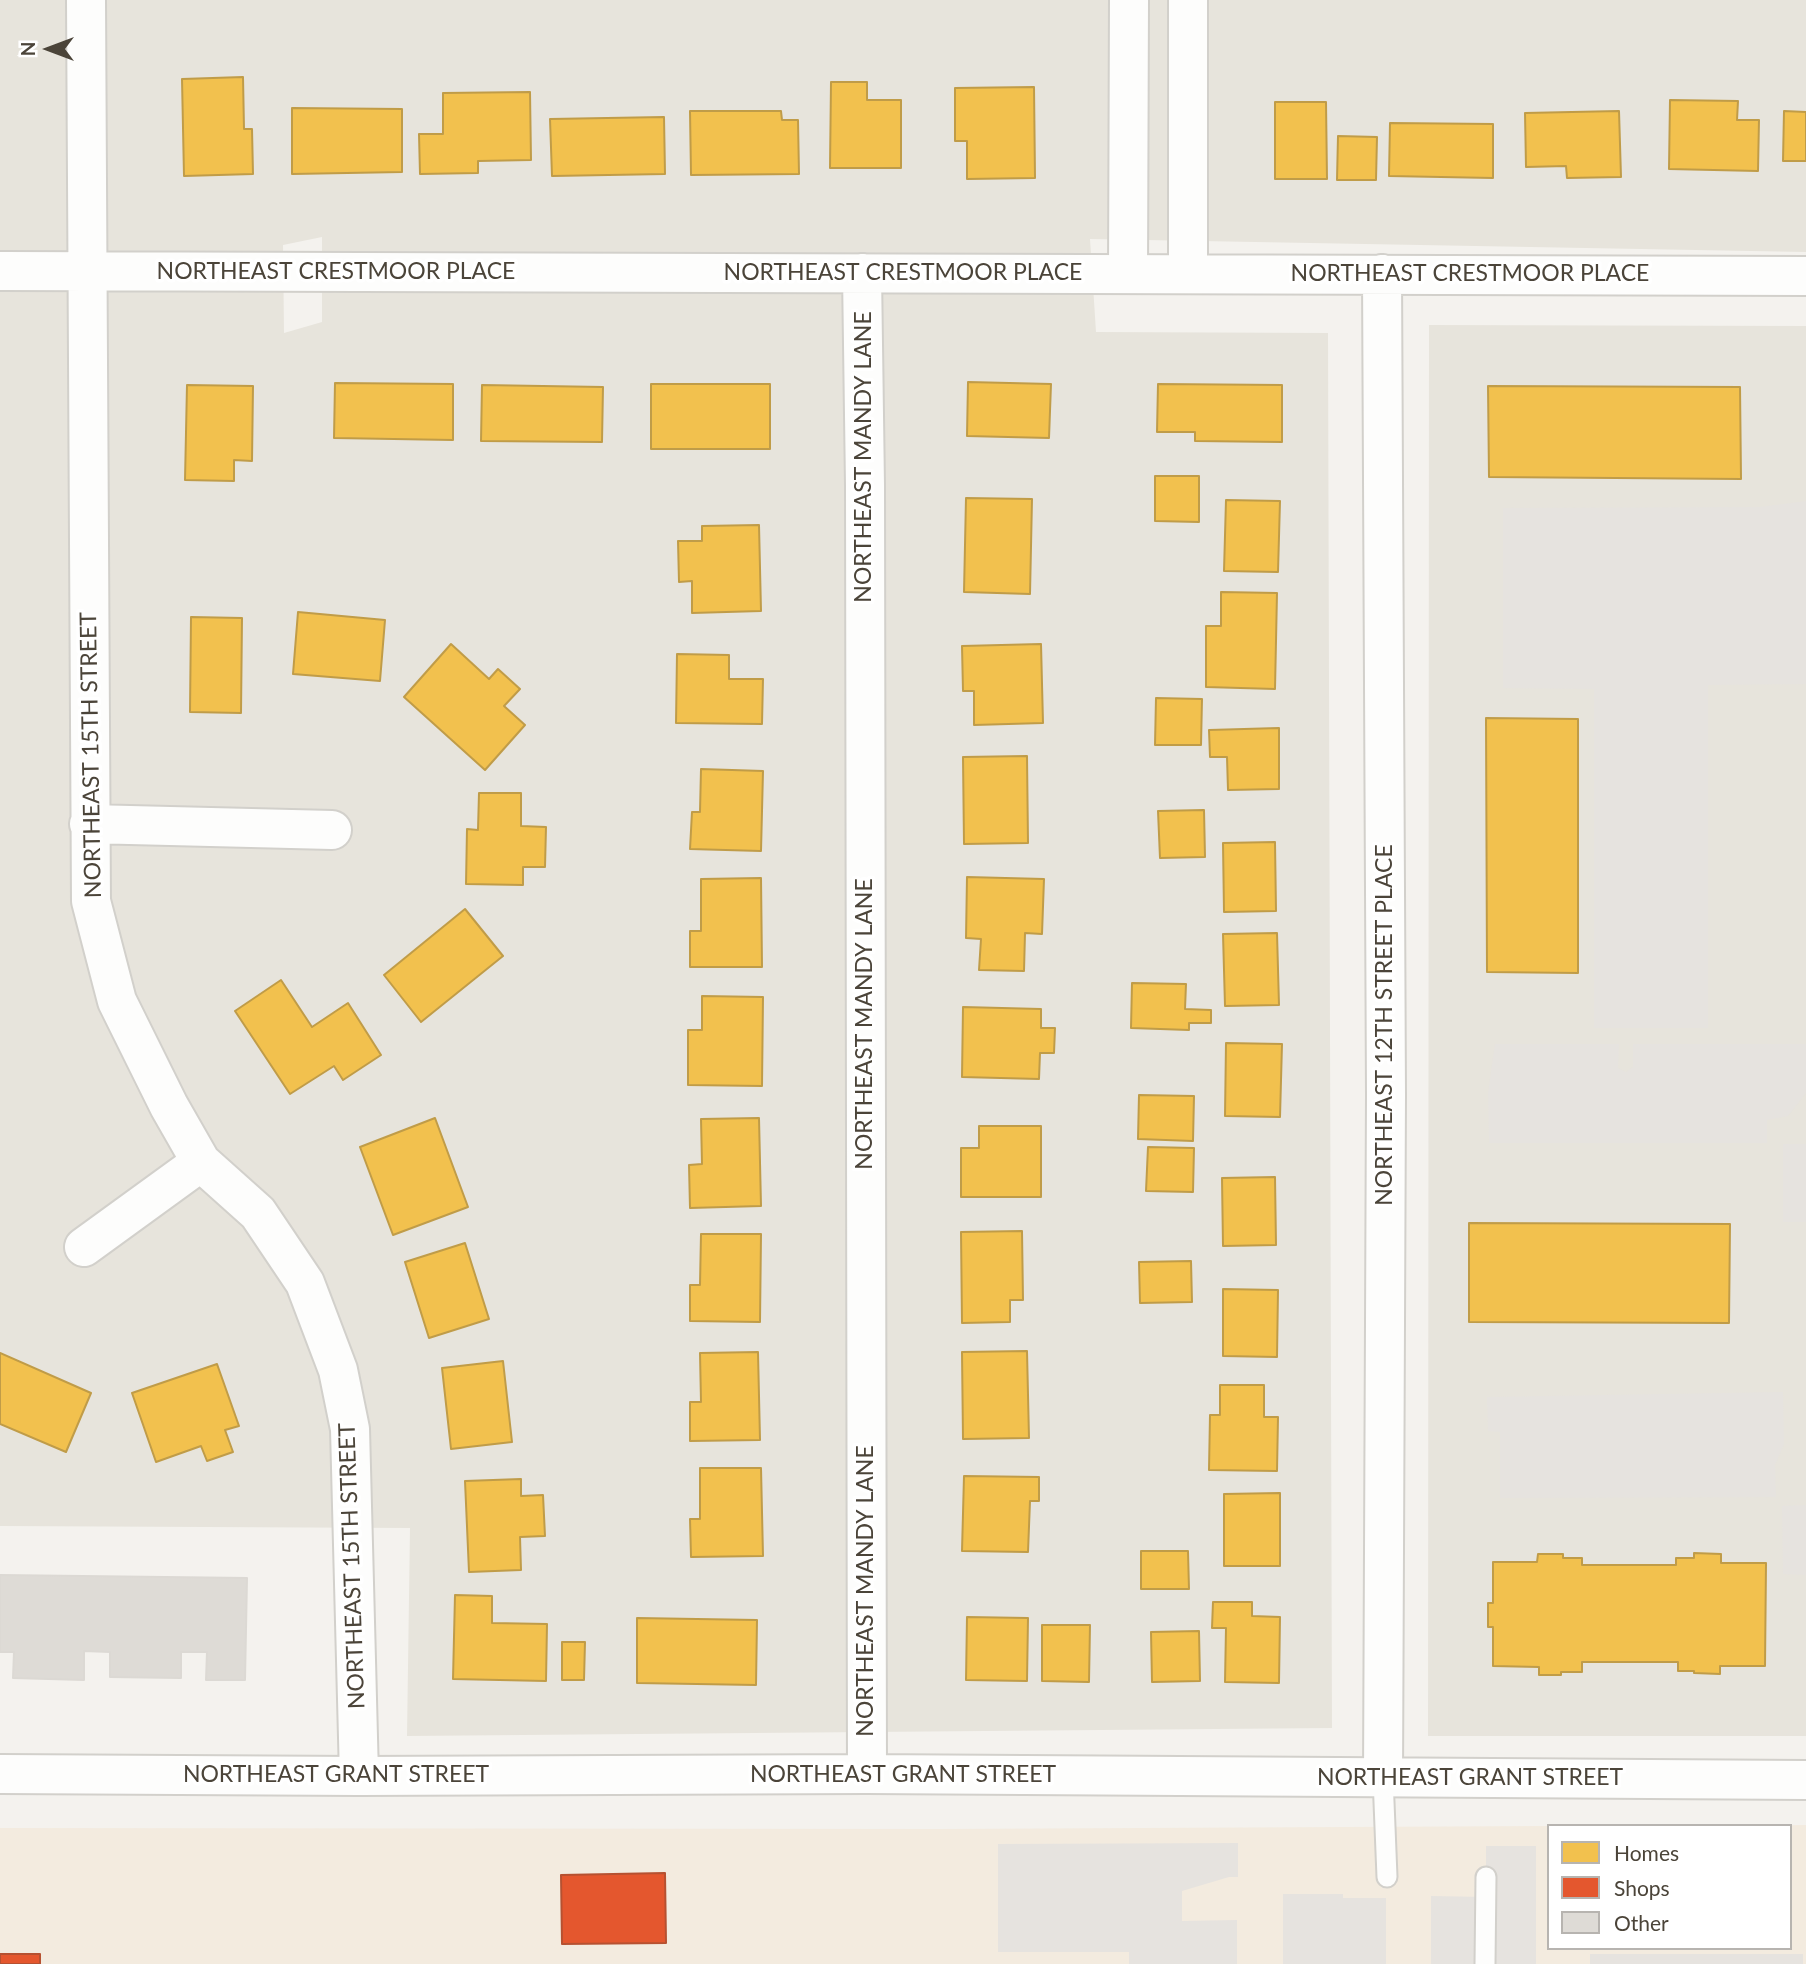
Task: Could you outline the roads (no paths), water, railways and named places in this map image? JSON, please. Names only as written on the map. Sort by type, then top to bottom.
[{"type":"street","name":"NORTHEAST 15TH STREET","points":[[86,0],[91,901],[117,1002],[169,1106],[201,1162],[258,1213],[305,1283],[338,1370],[349,1429],[359,1776]]},
{"type":"street","points":[[1128,274],[1129,0]]},
{"type":"street","points":[[1188,0],[1188,274]]},
{"type":"street","name":"NORTHEAST CRESTMOOR PLACE","points":[[0,271],[1806,276]]},
{"type":"street","name":"NORTHEAST MANDY LANE","points":[[862,273],[865,486],[867,1774]]},
{"type":"street","name":"NORTHEAST 12TH STREET PLACE","points":[[1382,274],[1386,1095],[1382,1777]]},
{"type":"street","points":[[89,824],[332,830]]},
{"type":"street","points":[[84,1247],[201,1162]]},
{"type":"street","name":"NORTHEAST GRANT STREET","points":[[0,1774],[867,1774],[1806,1780]]},
{"type":"lane","points":[[1382,1777],[1387,1877]]},
{"type":"lane","points":[[1485,1964],[1486,1877]]}]
